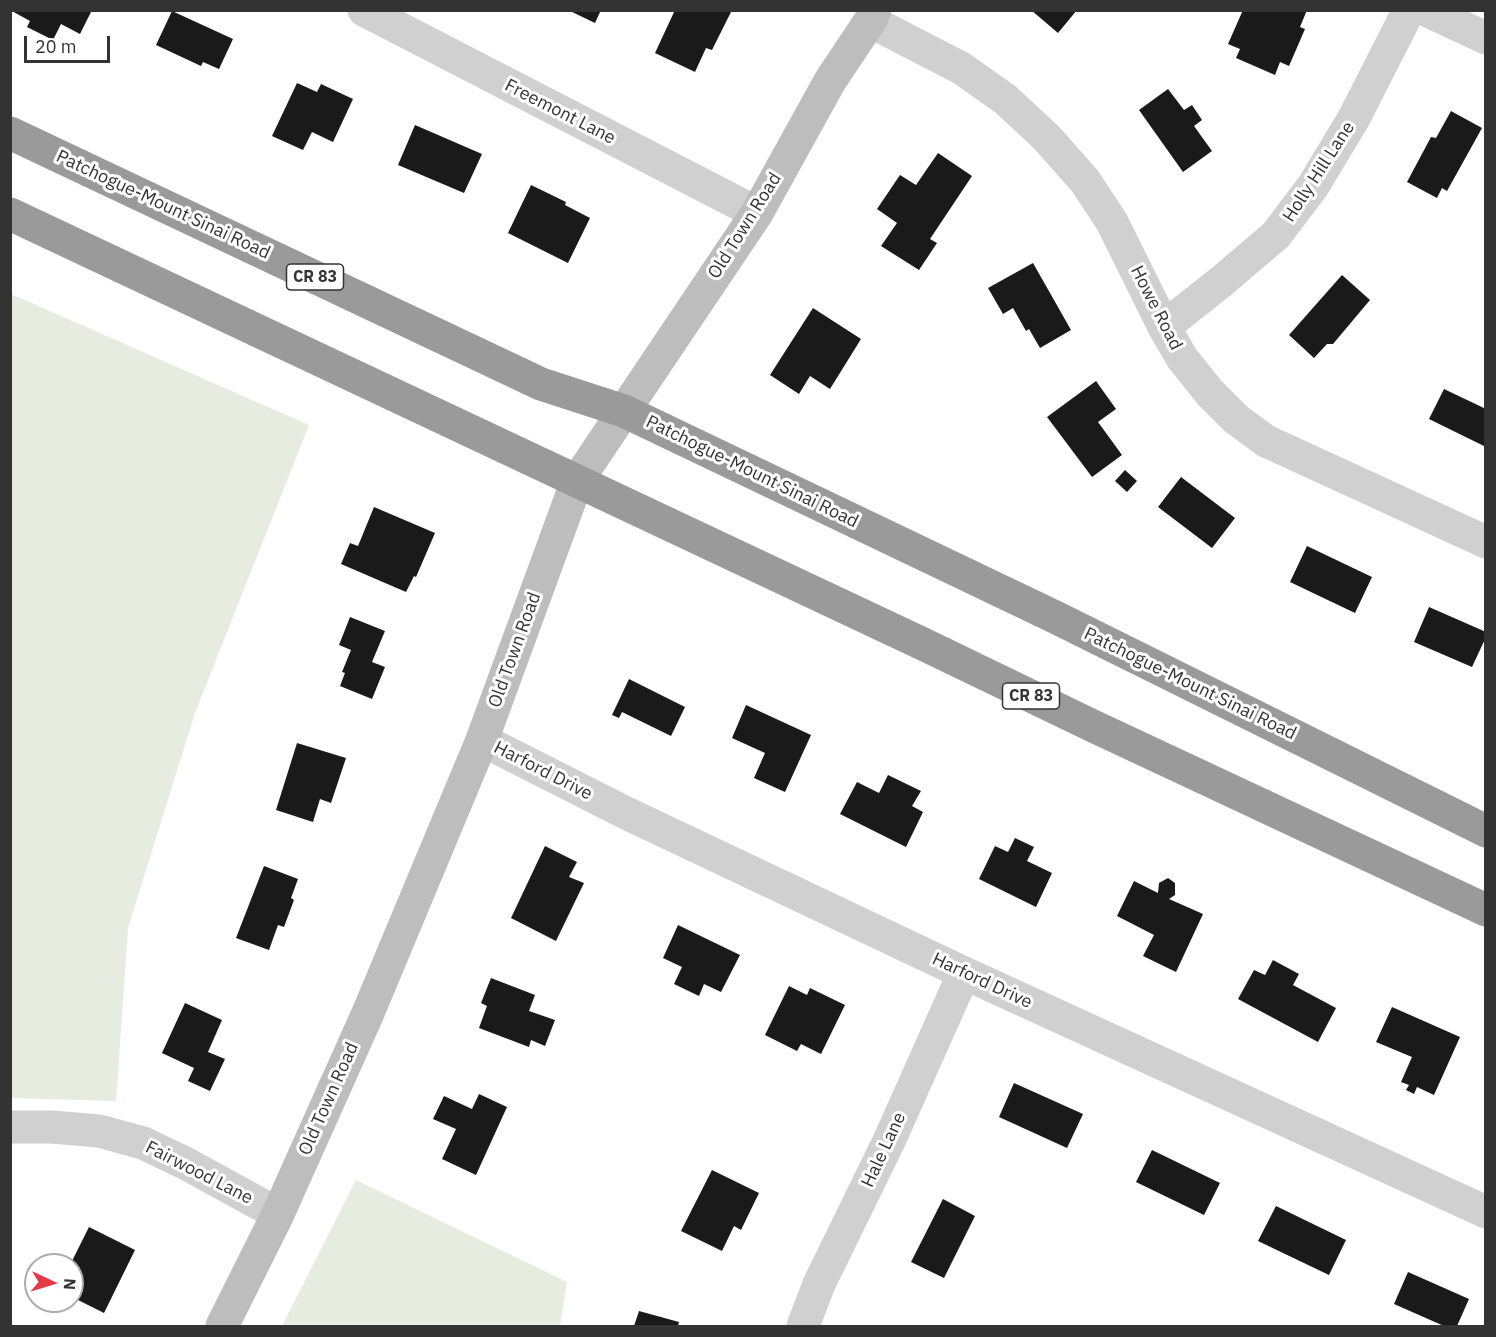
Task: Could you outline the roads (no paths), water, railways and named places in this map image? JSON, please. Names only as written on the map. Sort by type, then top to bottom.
[{"type":"highway","name":"Patchogue-Mount Sinai Road","points":[[10,133],[541,384],[624,411],[1055,617],[1485,831]]},
{"type":"highway","name":"CR 83","points":[[10,214],[1485,910]]},
{"type":"main road","name":"Old Town Road","points":[[222,1326],[278,1214],[368,1013],[482,740],[577,481],[757,213],[830,81],[873,16]]},
{"type":"street","name":"Freemont Lane","points":[[364,10],[757,213]]},
{"type":"street","name":"Holly Hill Lane","points":[[1164,327],[1276,236],[1313,186],[1348,127],[1409,10]]},
{"type":"street","points":[[1426,10],[1485,38]]},
{"type":"street","name":"Howe Road","points":[[873,16],[961,68],[1005,99],[1046,137],[1085,181],[1112,222],[1164,327],[1182,358],[1210,393],[1236,419],[1266,441],[1485,542]]},
{"type":"street","name":"Harford Drive","points":[[482,740],[626,813],[964,974],[1485,1212]]},
{"type":"street","name":"Hale Lane","points":[[803,1326],[819,1284],[889,1141],[964,974]]},
{"type":"street","name":"Fairwood Lane","points":[[10,1127],[52,1127],[99,1131],[143,1143],[185,1163],[278,1214]]}]
